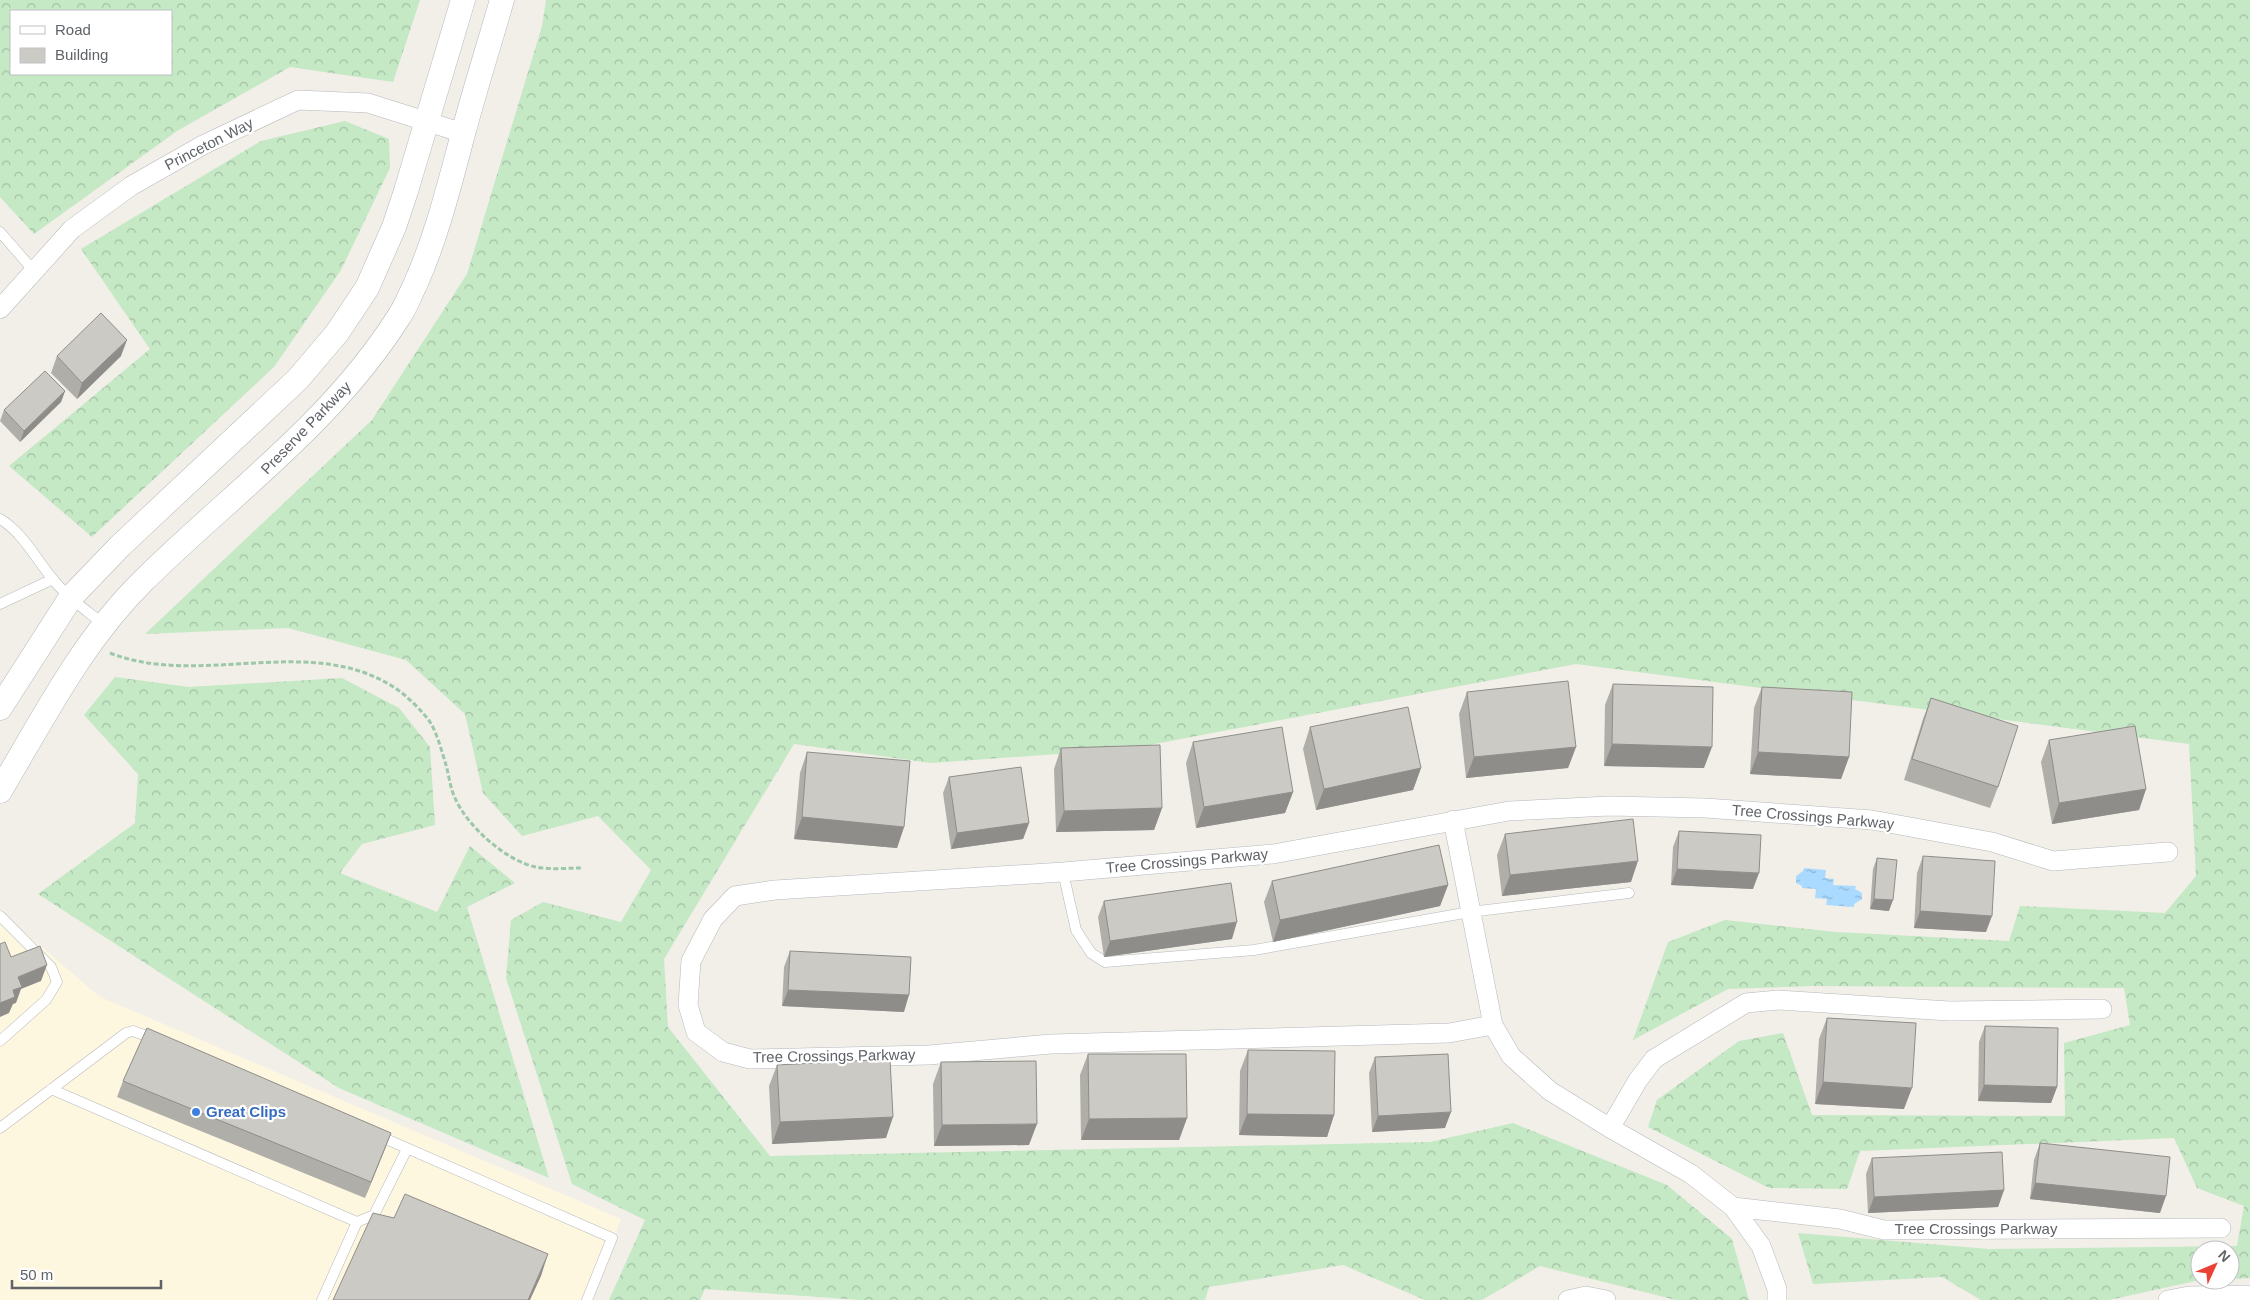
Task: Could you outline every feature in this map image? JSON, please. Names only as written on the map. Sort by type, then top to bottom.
[{"type":"street","points":[[0,708],[71,597],[120,546],[298,379],[337,333],[366,288],[394,227],[463,0]]},
{"type":"street","name":"Preserve Parkway","points":[[0,791],[88,645],[103,624],[143,581],[305,433],[365,366],[402,314],[430,253],[444,212],[463,133],[502,0]]},
{"type":"street","name":"Princeton Way","points":[[0,309],[72,229],[131,186],[203,145],[298,100],[368,103],[463,133]]},
{"type":"street","name":"Tree Crossings Parkway","points":[[1493,1025],[1449,1033],[1051,1044],[929,1055],[750,1058],[723,1052],[696,1032],[688,1005],[691,961],[713,919],[735,896],[775,890],[1062,872],[1274,854],[1453,820],[1519,810],[1609,806],[1705,808],[1872,820],[1992,842],[2053,861],[2168,852]]},
{"type":"street","points":[[1453,820],[1493,1025],[1511,1056],[1550,1091],[1691,1174],[1733,1207],[1761,1246],[1777,1289],[1777,1300]]},
{"type":"street","points":[[1610,1128],[1638,1080],[1654,1059],[1746,1003],[1778,1000],[1948,1011],[2102,1009]]},
{"type":"street","name":"Tree Crossings Parkway","points":[[1733,1207],[1840,1219],[1884,1230],[2221,1228]]},
{"type":"street","points":[[2168,1300],[2189,1296],[2250,1295]]},
{"type":"street","points":[[1568,1300],[1586,1296],[1606,1300]]},
{"type":"lane","points":[[0,232],[34,271]]},
{"type":"lane","points":[[0,519],[6,522],[31,550],[53,579],[103,624]]},
{"type":"lane","points":[[0,604],[53,579]]},
{"type":"lane","points":[[1062,872],[1076,930],[1090,953],[1105,962],[1254,950],[1470,912],[1629,893]]},
{"type":"lane","points":[[0,916],[51,967],[57,982],[46,1000],[0,1042]]},
{"type":"lane","points":[[0,1128],[126,1033],[133,1031],[142,1033],[161,1041]]},
{"type":"lane","points":[[51,1089],[357,1222]]},
{"type":"lane","points":[[371,1133],[612,1238],[587,1300]]},
{"type":"lane","points":[[322,1300],[357,1222],[374,1215],[407,1149]]},
{"type":"path","points":[[88,645],[127,660],[175,665],[228,666],[280,661],[320,664],[365,672],[399,690],[430,722],[455,798],[476,829],[505,854],[536,867],[582,868]]},
{"type":"shaded area","points":[[0,911],[100,997],[621,1219],[590,1300],[0,1300]]},
{"type":"green space","points":[[0,0],[420,0],[393,82],[290,67],[177,131],[34,234],[0,197]]},
{"type":"green space","points":[[546,0],[2250,0],[2250,1278],[2240,1278],[2240,1240],[2238,1240],[2244,1206],[2197,1188],[2174,1138],[1860,1151],[1847,1189],[1769,1188],[1648,1127],[1657,1100],[1739,1041],[1783,1033],[1812,1115],[2065,1116],[2064,1043],[2130,1025],[2124,988],[1813,986],[1728,989],[1633,1040],[1668,942],[1725,920],[1836,932],[2009,941],[2020,906],[2165,913],[2196,876],[2189,744],[1576,664],[1128,749],[931,763],[794,744],[664,959],[668,1027],[770,1156],[1430,1142],[1513,1123],[1667,1185],[1732,1239],[1749,1300],[1676,1300],[1540,1266],[1482,1300],[1425,1300],[1343,1265],[1209,1287],[1205,1300],[861,1300],[705,1289],[700,1300],[609,1300],[645,1220],[572,1184],[506,978],[511,920],[543,902],[621,922],[651,870],[598,816],[522,836],[483,793],[465,714],[406,660],[288,628],[145,634],[372,420],[467,274],[542,26]]},
{"type":"green space","points":[[345,121],[389,139],[390,168],[341,270],[274,367],[92,537],[9,466],[150,349],[81,249],[261,141]]},
{"type":"green space","points":[[115,677],[189,687],[342,678],[399,708],[430,747],[435,825],[362,844],[340,873],[437,912],[470,846],[515,883],[467,907],[549,1178],[339,1088],[38,894],[135,823],[138,774],[84,715]]},
{"type":"green space","points":[[1798,1233],[1989,1249],[2190,1247],[2190,1282],[2109,1300],[1981,1300],[1942,1277],[1813,1284]]},
{"type":"water","points":[[1804,868],[1826,870],[1825,878],[1834,879],[1833,885],[1856,886],[1855,889],[1862,893],[1862,899],[1854,904],[1854,907],[1826,905],[1827,899],[1815,898],[1816,889],[1802,888],[1802,886],[1796,883],[1796,876]]},
{"type":"building","points":[[101,313],[127,340],[82,383],[57,356]]},
{"type":"building","points":[[45,371],[65,391],[24,431],[4,410]]},
{"type":"building","points":[[1568,681],[1576,747],[1474,757],[1467,692]]},
{"type":"building","points":[[1613,684],[1713,687],[1712,747],[1612,744]]},
{"type":"building","points":[[1762,687],[1852,692],[1849,757],[1758,752]]},
{"type":"building","points":[[1931,698],[2018,726],[1998,787],[1912,759]]},
{"type":"building","points":[[1408,707],[1421,768],[1324,789],[1310,727]]},
{"type":"building","points":[[2135,726],[2146,789],[2059,803],[2049,740]]},
{"type":"building","points":[[1282,727],[1293,792],[1204,807],[1193,742]]},
{"type":"building","points":[[1160,745],[1162,808],[1064,811],[1061,748]]},
{"type":"building","points":[[807,752],[910,761],[904,827],[802,817]]},
{"type":"building","points":[[1021,767],[1029,823],[957,833],[949,777]]},
{"type":"building","points":[[1633,819],[1638,861],[1510,875],[1505,834]]},
{"type":"building","points":[[1679,831],[1761,835],[1759,873],[1677,869]]},
{"type":"building","points":[[1439,845],[1448,885],[1280,920],[1272,881]]},
{"type":"building","points":[[1923,856],[1995,861],[1992,916],[1920,911]]},
{"type":"building","points":[[1877,858],[1897,860],[1893,900],[1874,899]]},
{"type":"building","points":[[1231,883],[1237,922],[1110,941],[1104,901]]},
{"type":"building","points":[[5,942],[11,957],[40,946],[47,965],[18,977],[22,987],[13,990],[15,997],[0,1003],[0,944]]},
{"type":"building","points":[[790,951],[911,957],[909,995],[788,990]]},
{"type":"building","points":[[1827,1018],[1916,1023],[1912,1088],[1823,1082]]},
{"type":"building","points":[[1985,1026],[2058,1028],[2057,1087],[1984,1085]]},
{"type":"building","points":[[147,1028],[391,1133],[371,1182],[123,1081]]},
{"type":"building","points":[[1248,1050],[1335,1051],[1334,1115],[1247,1114]]},
{"type":"building","points":[[1088,1054],[1186,1054],[1187,1118],[1089,1119]]},
{"type":"building","points":[[1448,1054],[1451,1112],[1378,1116],[1375,1057]]},
{"type":"building","points":[[890,1059],[893,1117],[780,1122],[777,1065]]},
{"type":"building","points":[[1036,1061],[1037,1124],[942,1125],[941,1062]]},
{"type":"building","points":[[2040,1143],[2170,1157],[2166,1196],[2035,1183]]},
{"type":"building","points":[[2002,1152],[2004,1190],[1874,1197],[1872,1158]]},
{"type":"building","points":[[405,1194],[548,1254],[528,1300],[333,1300],[373,1213],[394,1218]]},
{"type":"place","name":"Great Clips","points":[[196,1112]]}]
